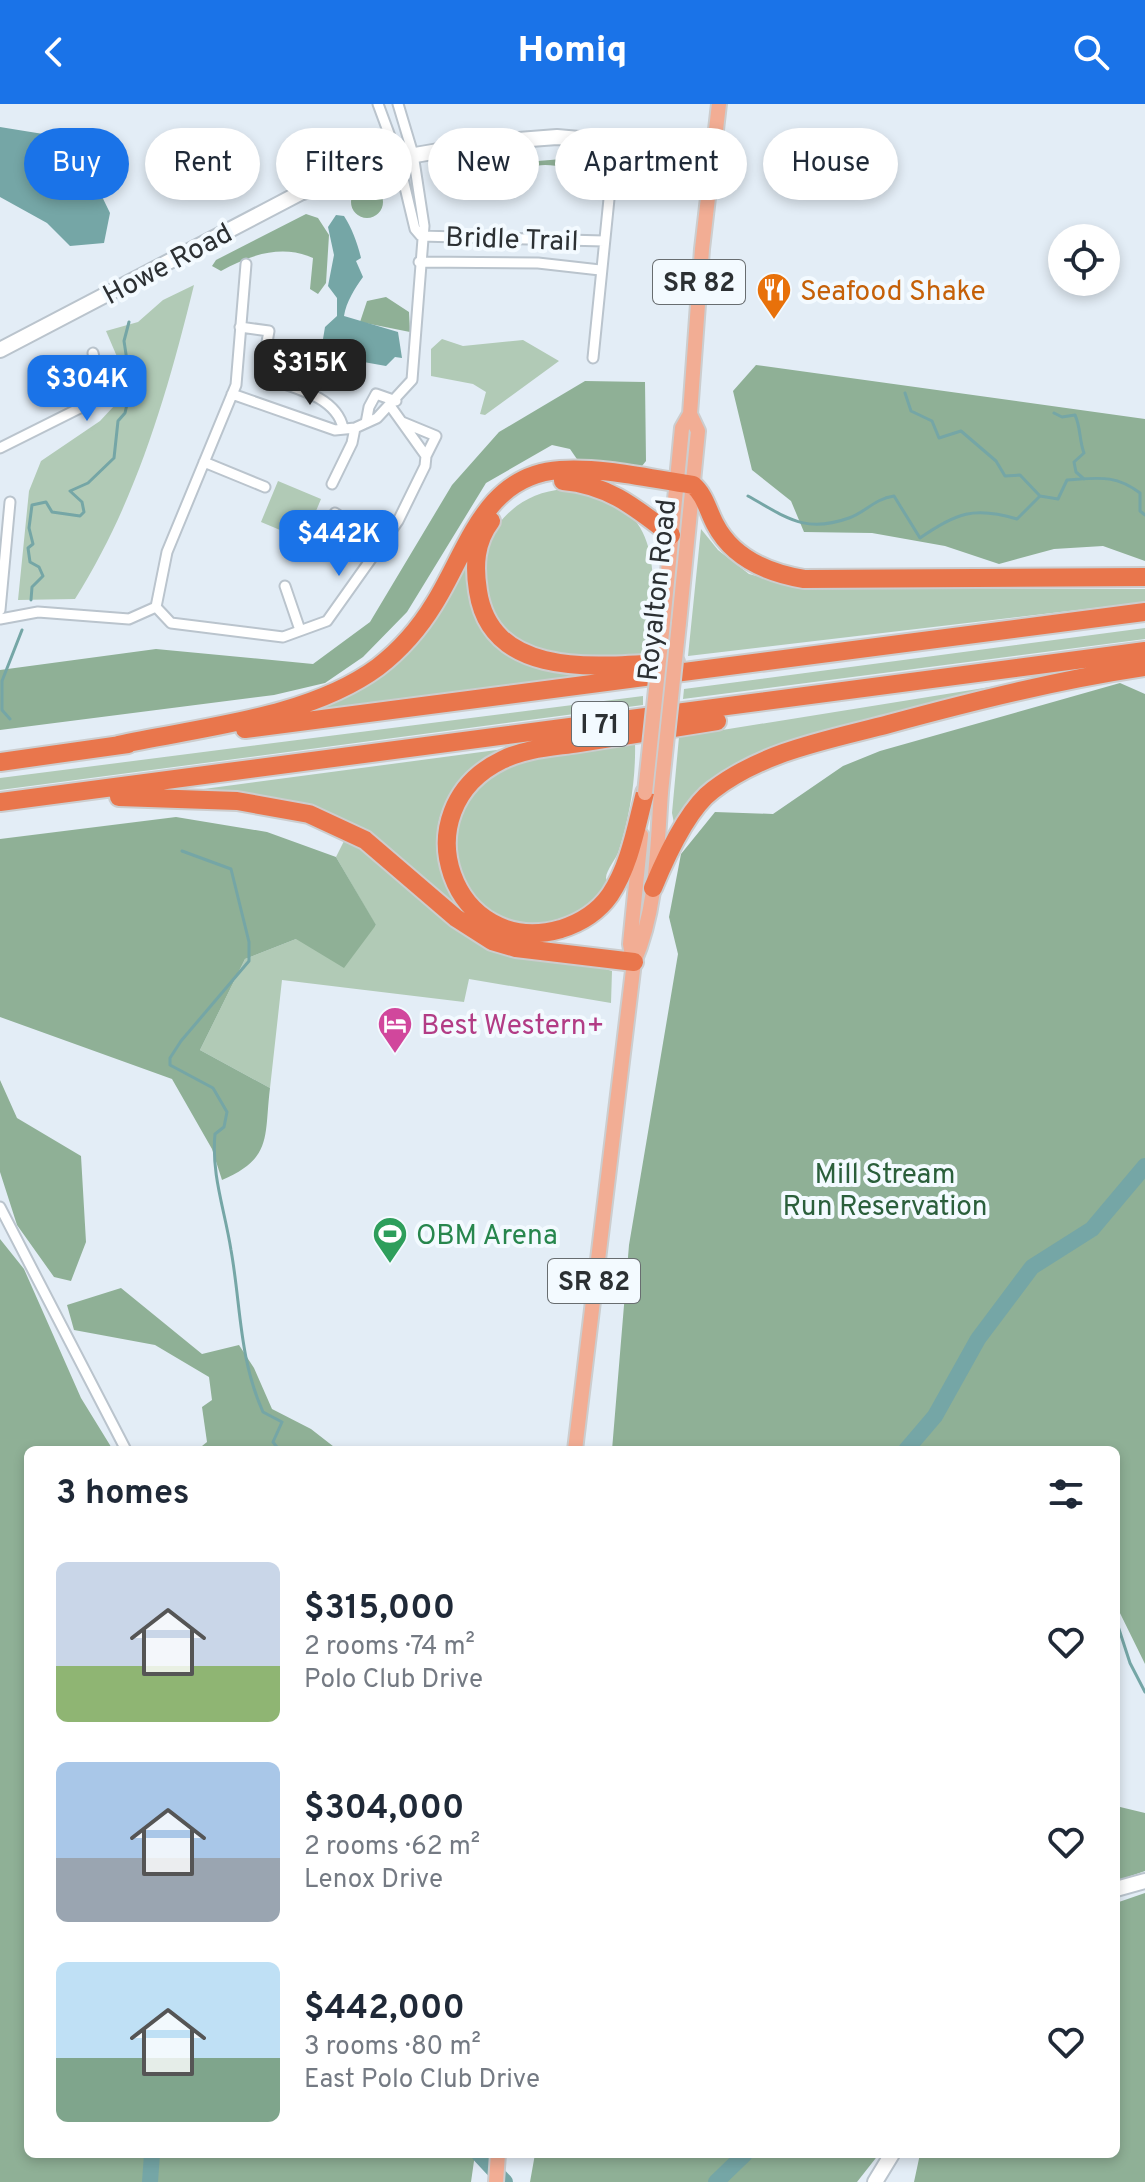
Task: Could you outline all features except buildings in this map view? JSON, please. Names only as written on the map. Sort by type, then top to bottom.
[{"type":"highway","points":[[118,745],[287,709],[331,693],[375,669],[396,653],[423,620],[476,525],[499,494],[516,483],[562,470],[685,484],[726,541],[760,567],[781,575],[804,579],[1145,577]]},
{"type":"highway","points":[[671,535],[615,493],[596,485],[562,481],[525,491],[496,515],[482,538],[476,573],[483,610],[503,639],[535,658],[551,663],[602,666],[814,656]]},
{"type":"highway","name":"I 71","points":[[0,762],[1145,612]]},
{"type":"highway","name":"I 71","points":[[0,802],[1145,651]]},
{"type":"highway","points":[[653,888],[683,828],[709,792],[749,765],[814,743],[978,699],[1070,678],[1145,667]]},
{"type":"highway","points":[[653,792],[622,872],[609,896],[583,920],[541,933],[509,929],[476,911],[457,887],[446,850],[452,810],[472,780],[504,759],[538,750],[776,711],[803,698]]},
{"type":"highway","points":[[56,797],[237,801],[309,814],[365,840],[456,918],[492,941],[516,948],[634,962]]},
{"type":"main road","name":"Royalton Road","points":[[716,128],[719,104]]},
{"type":"main road","name":"Royalton Road","points":[[575,1446],[634,962],[643,941],[653,888],[653,792],[663,623],[671,535],[698,431],[690,414],[708,200]]},
{"type":"main road","name":"Royalton Road","points":[[634,962],[630,944],[679,623],[685,484]]},
{"type":"main road","points":[[496,2182],[498,2158]]},
{"type":"street","points":[[378,104],[387,128]]},
{"type":"street","points":[[232,394],[316,426],[335,430],[355,428],[366,423],[394,404],[412,380],[421,193],[398,104]]},
{"type":"street","name":"Howe Road","points":[[413,154],[510,139],[555,137]]},
{"type":"street","name":"Howe Road","points":[[0,350],[287,200]]},
{"type":"street","points":[[408,200],[415,229],[421,236]]},
{"type":"street","name":"Bridle Trail","points":[[593,358],[609,200]]},
{"type":"street","name":"Bridle Trail","points":[[421,236],[604,241]]},
{"type":"street","name":"Bridle Trail","points":[[419,262],[538,263],[600,270]]},
{"type":"street","points":[[156,607],[167,552],[237,380],[246,264]]},
{"type":"street","points":[[240,327],[269,331],[261,376],[330,404],[340,415],[343,428]]},
{"type":"street","points":[[0,448],[92,402],[100,385],[93,353]]},
{"type":"street","points":[[366,423],[376,394],[394,404],[402,422],[426,456]]},
{"type":"street","points":[[156,607],[173,624],[263,636],[283,637],[330,619],[381,545],[424,470],[426,456],[436,436],[402,422]]},
{"type":"street","points":[[332,484],[355,428]]},
{"type":"street","points":[[204,462],[265,487]]},
{"type":"street","points":[[0,610],[10,502]]},
{"type":"street","points":[[335,513],[381,545]]},
{"type":"street","points":[[285,586],[300,630]]},
{"type":"street","points":[[0,619],[38,612],[129,619],[156,607]]},
{"type":"street","points":[[0,1207],[124,1446]]},
{"type":"street","points":[[1120,1888],[1145,1881]]},
{"type":"street","points":[[875,2182],[890,2158]]},
{"type":"shaded area","points":[[0,127],[24,131],[24,200],[104,200],[110,213],[104,243],[70,246],[47,223],[0,197]]},
{"type":"shaded area","points":[[336,215],[344,216],[352,231],[361,258],[356,261],[363,277],[349,300],[344,316],[398,332],[402,358],[395,357],[386,366],[358,361],[323,339],[325,327],[337,316],[337,298],[328,286],[334,255],[328,227]]},
{"type":"shaded area","points":[[194,285],[173,367],[147,447],[97,562],[75,599],[18,600],[29,491],[41,461],[100,421],[114,406],[121,366],[106,331],[138,322],[163,300]]},
{"type":"shaded area","points":[[442,339],[463,346],[523,340],[559,361],[485,415],[480,414],[486,392],[473,384],[431,376],[431,349]]},
{"type":"shaded area","points":[[278,481],[321,499],[304,540],[261,522]]},
{"type":"shaded area","points":[[564,489],[599,496],[623,509],[639,526],[649,548],[652,574],[647,661],[569,662],[538,655],[525,649],[502,629],[487,606],[482,580],[484,555],[494,531],[511,511],[535,496]]},
{"type":"shaded area","points":[[701,529],[718,550],[749,574],[801,588],[1145,589],[1145,602],[688,656]]},
{"type":"shaded area","points":[[473,548],[499,642],[604,675],[293,717],[397,657]]},
{"type":"shaded area","points":[[1145,628],[1145,639],[683,699],[684,689]]},
{"type":"shaded area","points":[[1039,679],[801,742],[674,823],[672,813],[679,737]]},
{"type":"shaded area","points":[[643,696],[643,705],[0,790],[0,778]]},
{"type":"shaded area","points":[[635,742],[629,810],[619,850],[606,875],[606,887],[585,908],[560,920],[534,923],[508,919],[485,908],[467,890],[457,865],[456,835],[462,811],[475,790],[504,769],[540,756]]},
{"type":"shaded area","points":[[504,749],[465,776],[451,792],[438,827],[440,863],[455,899],[466,915],[349,827],[174,793]]},
{"type":"shaded area","points":[[346,837],[372,851],[485,947],[522,958],[590,964],[612,971],[611,1003],[469,979],[464,1002],[282,980],[270,1088],[200,1050],[245,959],[296,939],[376,926],[336,857]]},
{"type":"green space","points":[[555,160],[555,166],[539,166],[539,161]]},
{"type":"green space","points":[[351,200],[383,200],[379,214],[367,218],[355,214],[351,202]]},
{"type":"green space","points":[[306,214],[318,218],[329,235],[326,283],[318,294],[310,289],[313,258],[301,254],[266,253],[221,271],[212,266],[216,260]]},
{"type":"green space","points":[[386,297],[409,312],[410,332],[360,322],[367,301]]},
{"type":"green space","points":[[756,365],[1145,419],[1145,561],[1103,546],[1054,549],[999,564],[945,546],[872,533],[804,532],[791,501],[752,470],[733,391]]},
{"type":"green space","points":[[585,381],[645,382],[646,461],[642,466],[581,465],[570,449],[552,445],[486,483],[407,612],[363,657],[325,683],[274,695],[0,730],[0,670],[156,649],[313,664],[370,622],[452,485],[499,432]]},
{"type":"green space","name":"Mill Stream Run Reservation","points":[[1120,683],[1145,694],[1145,1664],[1120,1613],[1120,1446],[612,1446],[629,1245],[678,954],[669,917],[681,854],[715,812],[773,814],[843,766],[880,751]]},
{"type":"green space","points":[[176,817],[267,832],[336,857],[376,925],[344,968],[296,939],[245,959],[200,1050],[270,1088],[266,1133],[258,1154],[250,1163],[222,1180],[212,1149],[172,1079],[0,1017],[0,839]]},
{"type":"green space","points":[[0,1080],[17,1118],[81,1156],[86,1242],[71,1281],[54,1277],[17,1225],[0,1172]]},
{"type":"green space","points":[[0,1239],[24,1269],[81,1398],[111,1446],[24,1446],[24,2158],[474,2158],[471,2182],[0,2182]]},
{"type":"green space","points":[[121,1288],[202,1354],[239,1345],[254,1368],[272,1409],[311,1429],[333,1446],[202,1446],[207,1442],[202,1407],[212,1400],[209,1377],[155,1345],[74,1330],[67,1305]]},
{"type":"green space","points":[[1120,1807],[1145,1813],[1145,1871],[1120,1880]]},
{"type":"green space","points":[[1145,1893],[1145,2182],[914,2182],[919,2158],[1120,2158],[1120,1902]]},
{"type":"green space","points":[[534,2158],[876,2158],[857,2182],[530,2182]]},
{"type":"waterway","points":[[31,600],[32,587],[43,576],[39,567],[30,562],[28,548],[33,544],[29,528],[32,505],[46,502],[52,512],[80,516],[84,512],[82,502],[70,491],[88,483],[114,458],[118,421],[125,413],[131,387],[124,341],[129,322]]},
{"type":"waterway","points":[[905,393],[911,411],[932,421],[939,438],[961,431],[996,461],[1005,476],[1020,475],[1040,496]]},
{"type":"waterway","points":[[1054,413],[1062,417],[1075,415],[1084,453],[1074,462],[1076,472],[1084,479]]},
{"type":"waterway","points":[[748,496],[773,511],[807,524],[833,523],[849,518],[894,496],[920,538],[966,514],[989,513],[1017,519],[1040,496],[1058,499],[1067,480],[1106,479],[1140,493],[1140,511],[1145,515]]},
{"type":"waterway","points":[[10,719],[2,710],[2,681],[22,630]]},
{"type":"waterway","points":[[182,851],[231,869],[249,942],[249,961],[181,1041],[170,1058],[170,1065],[213,1088],[227,1112],[224,1127],[215,1134],[217,1178],[249,1372],[263,1412],[282,1422],[273,1442],[276,1446]]},
{"type":"waterway","points":[[909,1446],[935,1416],[978,1339],[1032,1267],[1092,1229],[1145,1166]]},
{"type":"waterway","points":[[1120,1632],[1130,1663],[1145,1692]]},
{"type":"waterway","points":[[150,2182],[152,2158]]},
{"type":"waterway","points":[[483,2158],[505,2182]]},
{"type":"waterway","points":[[716,2182],[741,2158]]},
{"type":"place","name":"Seafood Shake","points":[[774,321]]},
{"type":"place","name":"Best Western+","points":[[395,1055]]},
{"type":"place","name":"OBM Arena","points":[[390,1265]]}]
